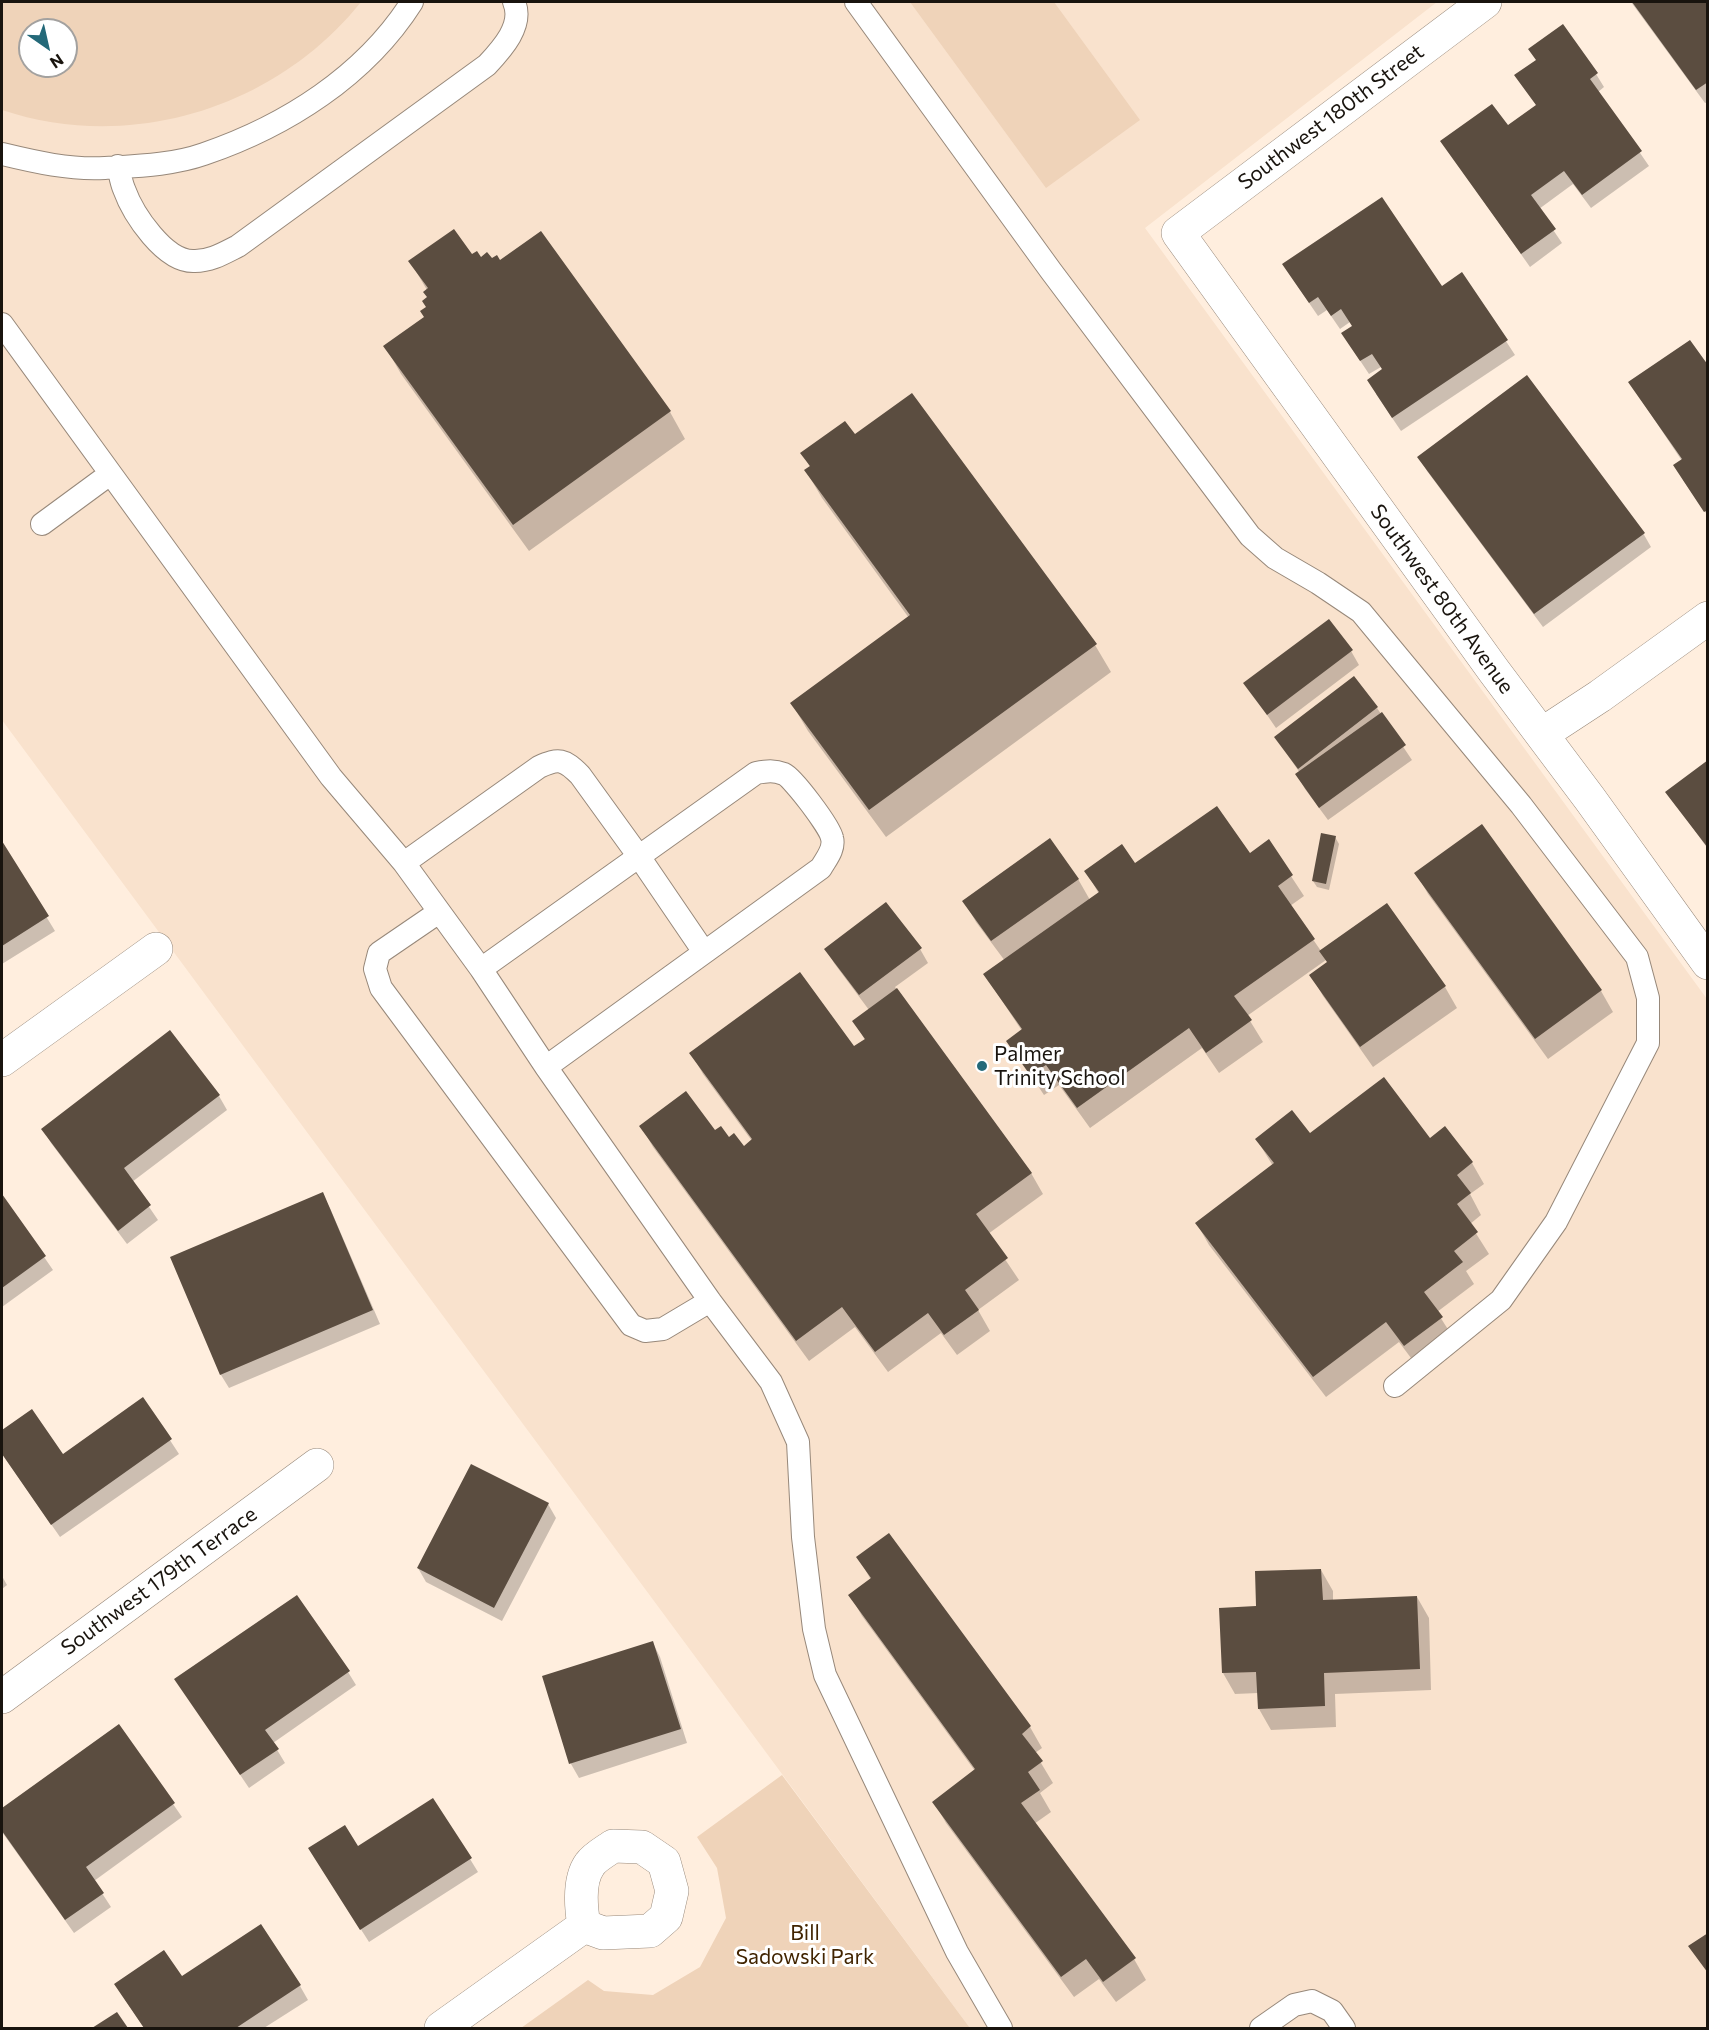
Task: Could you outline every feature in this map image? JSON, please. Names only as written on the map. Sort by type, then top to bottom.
[{"type":"street","name":"Southwest 180th Street","points":[[1178,233],[1485,2]]},
{"type":"street","name":"Southwest 80th Avenue","points":[[1178,233],[1707,963]]},
{"type":"street","points":[[1542,734],[1600,696],[1707,618]]},
{"type":"street","points":[[2,1060],[156,949]]},
{"type":"street","name":"Southwest 179th Terrace","points":[[2,1697],[317,1465]]},
{"type":"street","points":[[441,2028],[584,1926]]},
{"type":"lane","points":[[2,154],[46,164],[104,168],[158,164],[202,155],[284,119],[318,98],[356,68],[388,34],[412,2]]},
{"type":"lane","points":[[118,166],[124,190],[156,242],[173,255],[193,262],[216,258],[238,246],[487,65],[503,49],[515,26],[516,6],[514,2]]},
{"type":"lane","points":[[856,2],[1051,271],[1250,536],[1275,558],[1361,612],[1521,805],[1637,957],[1648,998],[1648,1043],[1556,1222],[1501,1300],[1395,1386]]},
{"type":"lane","points":[[2,324],[331,777],[404,863],[481,969],[546,1067],[710,1301],[771,1382],[798,1442],[802,1537],[814,1629],[825,1675],[957,1952],[1001,2028]]},
{"type":"lane","points":[[42,524],[110,474]]},
{"type":"lane","points":[[404,863],[539,767],[554,760],[567,763],[580,775],[704,952]]},
{"type":"lane","points":[[481,969],[640,858],[756,773],[771,770],[786,775],[798,787],[826,826],[833,838],[830,854],[821,868],[546,1067]]},
{"type":"lane","points":[[439,912],[379,953],[375,969],[381,988],[630,1325],[645,1331],[663,1329],[710,1301]]},
{"type":"lane","points":[[1261,2028],[1294,2005],[1312,2001],[1332,2011],[1344,2028]]},
{"type":"shaded area","name":"Palmer Trinity School","points":[[2,2],[1437,2],[1145,228],[1707,999],[1707,2028],[970,2028],[2,720]]},
{"type":"green space","points":[[2,2],[361,2],[326,39],[287,70],[244,94],[198,112],[150,123],[101,126],[51,122],[2,110]]},
{"type":"green space","points":[[910,2],[1054,2],[1140,120],[1046,188]]},
{"type":"green space","name":"Bill Sadowski Park","points":[[782,1775],[970,2028],[521,2028],[588,1980],[604,1991],[653,1995],[700,1967],[726,1918],[717,1868],[697,1837]]},
{"type":"building","points":[[1632,2],[1708,2],[1708,82],[1696,90]]},
{"type":"building","points":[[1563,24],[1598,73],[1590,79],[1642,151],[1582,195],[1564,171],[1531,195],[1556,229],[1521,254],[1440,141],[1492,104],[1508,125],[1536,105],[1514,75],[1536,60],[1528,49]]},
{"type":"building","points":[[1382,197],[1442,286],[1462,272],[1508,340],[1392,418],[1367,380],[1382,369],[1372,354],[1360,361],[1341,333],[1352,326],[1341,309],[1331,316],[1318,297],[1309,303],[1282,264]]},
{"type":"building","points":[[454,229],[472,254],[477,251],[481,257],[487,252],[492,258],[497,255],[500,260],[541,231],[671,411],[513,525],[383,346],[424,317],[420,311],[426,307],[422,301],[427,297],[423,292],[428,288],[408,261]]},
{"type":"building","points":[[1690,340],[1708,365],[1708,510],[1704,512],[1673,465],[1682,459],[1628,382]]},
{"type":"building","points":[[1527,375],[1645,533],[1534,614],[1417,457]]},
{"type":"building","points":[[912,393],[1097,644],[869,810],[790,703],[910,615],[804,470],[810,466],[800,453],[845,421],[855,434]]},
{"type":"building","points":[[1329,619],[1353,650],[1267,715],[1243,683]]},
{"type":"building","points":[[1354,676],[1378,707],[1298,769],[1274,737]]},
{"type":"building","points":[[1382,712],[1406,745],[1319,808],[1295,774]]},
{"type":"building","points":[[1708,760],[1708,848],[1665,792]]},
{"type":"building","points":[[1217,806],[1250,853],[1269,839],[1293,875],[1278,886],[1315,939],[1234,996],[1252,1020],[1206,1053],[1189,1028],[1077,1108],[1046,1065],[1030,1075],[1006,1041],[1022,1029],[983,974],[1099,892],[1084,871],[1122,844],[1135,863]]},
{"type":"building","points":[[1482,824],[1602,990],[1535,1039],[1414,873]]},
{"type":"building","points":[[1321,833],[1336,836],[1326,884],[1312,881]]},
{"type":"building","points":[[1050,838],[1079,879],[991,941],[962,901]]},
{"type":"building","points":[[2,841],[49,916],[2,946]]},
{"type":"building","points":[[886,902],[922,948],[859,995],[824,949]]},
{"type":"building","points":[[1387,903],[1446,986],[1360,1047],[1309,975],[1327,962],[1319,951]]},
{"type":"building","points":[[800,972],[854,1046],[865,1039],[852,1021],[897,988],[1032,1173],[976,1214],[1008,1258],[965,1290],[979,1310],[944,1335],[928,1313],[875,1352],[842,1307],[796,1341],[639,1126],[686,1091],[715,1130],[721,1126],[729,1137],[734,1133],[744,1146],[752,1139],[689,1053]]},
{"type":"building","points":[[170,1030],[220,1095],[124,1168],[151,1205],[118,1231],[41,1129]]},
{"type":"building","points":[[1384,1077],[1430,1138],[1445,1126],[1473,1162],[1457,1175],[1471,1193],[1457,1204],[1478,1232],[1454,1251],[1463,1262],[1424,1292],[1443,1317],[1404,1346],[1386,1322],[1313,1377],[1195,1223],[1274,1163],[1255,1139],[1292,1110],[1310,1133]]},
{"type":"building","points":[[323,1192],[373,1310],[220,1375],[170,1257]]},
{"type":"building","points":[[2,1194],[46,1256],[2,1288]]},
{"type":"building","points":[[143,1397],[172,1439],[51,1525],[2,1454],[2,1430],[32,1409],[63,1454]]},
{"type":"building","points":[[471,1464],[549,1503],[494,1608],[417,1568]]},
{"type":"building","points":[[889,1533],[1031,1726],[1022,1734],[1043,1761],[1028,1772],[1040,1790],[1021,1803],[1136,1958],[1103,1982],[1086,1959],[1061,1977],[932,1802],[975,1769],[848,1595],[871,1578],[856,1557]]},
{"type":"building","points":[[1321,1569],[1323,1600],[1417,1596],[1420,1669],[1324,1673],[1325,1706],[1258,1709],[1256,1672],[1222,1673],[1219,1608],[1256,1606],[1255,1571]]},
{"type":"building","points":[[297,1595],[350,1671],[265,1730],[279,1749],[240,1775],[174,1679]]},
{"type":"building","points":[[653,1641],[681,1729],[569,1764],[542,1676]]},
{"type":"building","points":[[119,1724],[175,1803],[86,1867],[104,1893],[65,1920],[2,1831],[2,1808]]},
{"type":"building","points":[[433,1798],[472,1858],[360,1930],[308,1848],[345,1825],[358,1846]]},
{"type":"building","points":[[261,1924],[301,1985],[236,2028],[144,2028],[114,1984],[164,1950],[182,1976]]},
{"type":"building","points":[[1708,1933],[1708,1973],[1688,1946]]},
{"type":"building","points":[[117,2012],[128,2028],[92,2028]]},
{"type":"place","name":"Palmer Trinity School","points":[[982,1066]]}]
